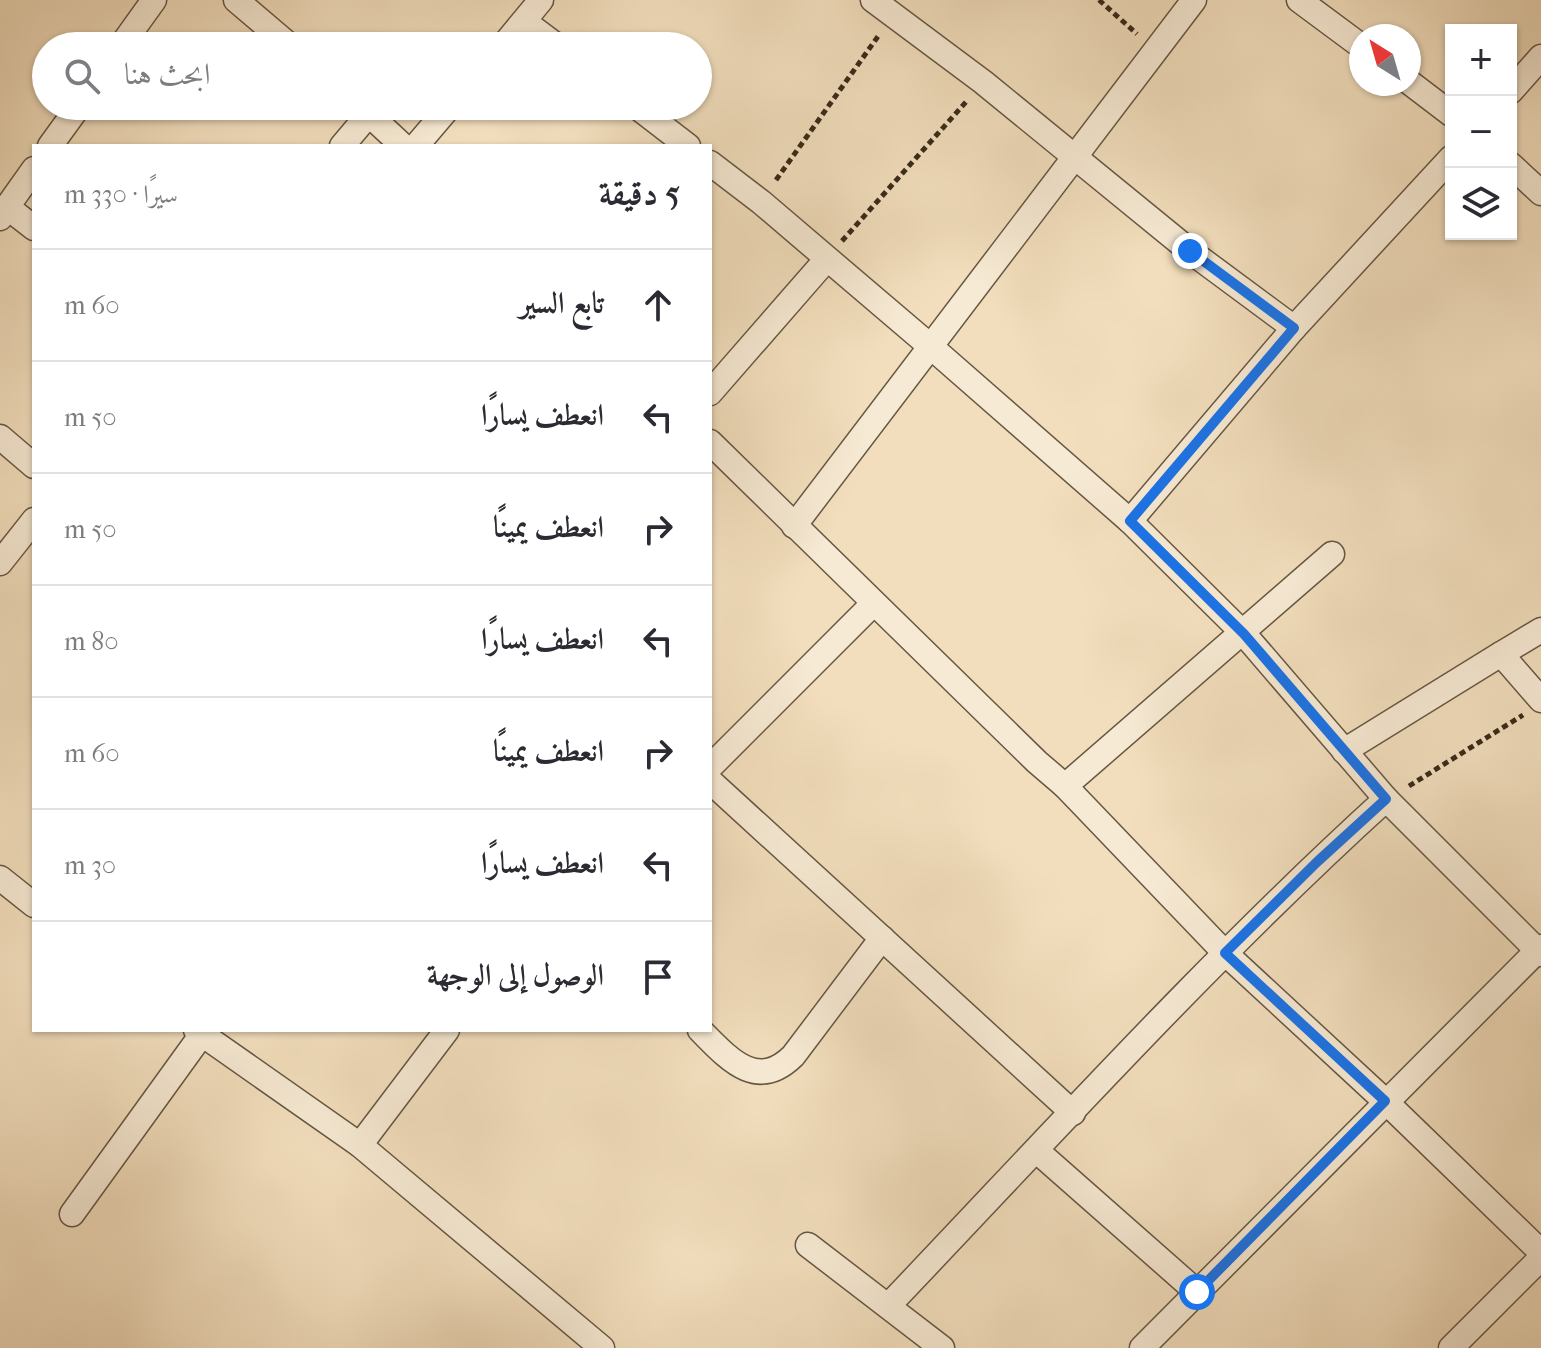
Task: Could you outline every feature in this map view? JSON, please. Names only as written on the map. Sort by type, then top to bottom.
[{"type":"street","points":[[131,32],[154,0]]},
{"type":"street","points":[[236,0],[274,32]]},
{"type":"street","points":[[516,32],[541,0]]},
{"type":"street","points":[[873,0],[983,82],[1190,251],[1294,328]]},
{"type":"street","points":[[794,526],[1072,156],[1194,0]]},
{"type":"street","points":[[1301,1],[1349,37]]},
{"type":"street","points":[[525,22],[538,32]]},
{"type":"street","points":[[1517,84],[1541,57]]},
{"type":"street","points":[[1421,91],[1445,109]]},
{"type":"street","points":[[51,144],[69,120]]},
{"type":"street","points":[[343,144],[358,120]]},
{"type":"street","points":[[375,120],[401,144]]},
{"type":"street","points":[[418,144],[438,120]]},
{"type":"street","points":[[654,120],[685,144]]},
{"type":"street","points":[[1130,521],[1294,328],[1445,164]]},
{"type":"street","points":[[712,165],[761,202],[930,346],[1130,521],[1244,634],[1386,799],[1540,950],[1385,1101],[1142,1348]]},
{"type":"street","points":[[1514,168],[1541,193]]},
{"type":"street","points":[[32,172],[4,213],[32,227]]},
{"type":"street","points":[[712,391],[826,260]]},
{"type":"street","points":[[0,437],[32,464]]},
{"type":"street","points":[[712,444],[873,604],[1065,786],[1225,953],[1385,1101],[1541,1255],[1451,1348]]},
{"type":"street","points":[[0,563],[32,523]]},
{"type":"street","points":[[1065,786],[1244,634],[1332,554]]},
{"type":"street","points":[[712,765],[873,604]]},
{"type":"street","points":[[1344,751],[1541,630]]},
{"type":"street","points":[[1501,654],[1535,706]]},
{"type":"street","points":[[712,783],[1073,1113]]},
{"type":"street","points":[[889,1305],[1225,953],[1386,799]]},
{"type":"street","points":[[0,878],[31,895]]},
{"type":"street","points":[[702,1032],[742,1067],[757,1072],[774,1071],[793,1056],[882,938]]},
{"type":"street","points":[[72,1214],[201,1032],[360,1145],[602,1348]]},
{"type":"street","points":[[360,1145],[445,1032]]},
{"type":"street","points":[[1037,1151],[1197,1292]]},
{"type":"street","points":[[808,1245],[942,1348]]},
{"type":"path","points":[[1099,0],[1155,51]]},
{"type":"path","points":[[761,202],[893,15]]},
{"type":"path","points":[[826,260],[983,82]]},
{"type":"path","points":[[1386,799],[1535,706]]},
{"type":"route","points":[[1190,251],[1294,328],[1130,521],[1244,634],[1386,799],[1225,953],[1385,1101],[1197,1292]]}]
